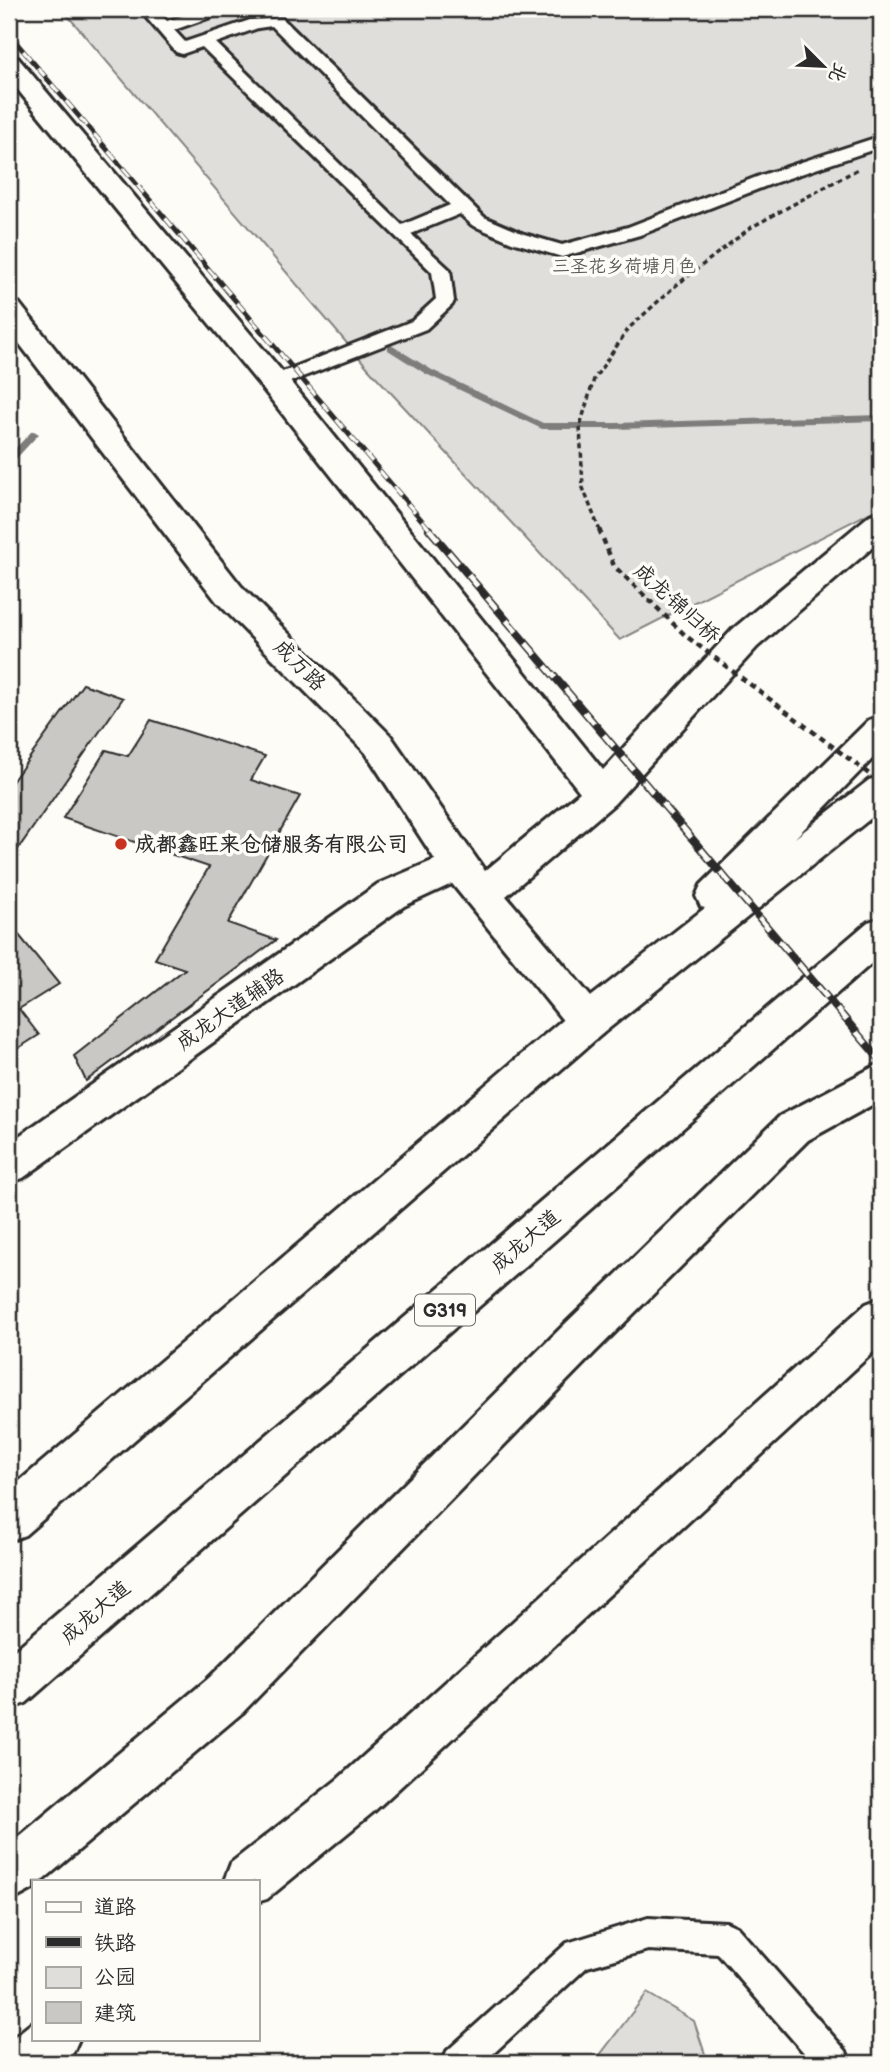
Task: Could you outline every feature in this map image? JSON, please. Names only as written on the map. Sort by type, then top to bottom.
[{"type":"main road","points":[[9,63],[274,383],[602,794]]},
{"type":"main road","name":"成万路","points":[[9,310],[229,594],[378,744],[458,865],[588,1022]]},
{"type":"main road","points":[[482,895],[602,794],[745,638],[881,523]]},
{"type":"main road","points":[[588,1022],[881,729]]},
{"type":"main road","points":[[9,1519],[588,1022],[881,790]]},
{"type":"main road","name":"成龙大道辅路","points":[[9,1165],[391,895],[458,865]]},
{"type":"main road","name":"成龙大道","points":[[9,1686],[881,933]]},
{"type":"main road","points":[[9,1877],[226,1695],[579,1339],[794,1128],[881,1080]]},
{"type":"main road","points":[[250,1880],[355,1796],[881,1318]]},
{"type":"main road","points":[[22,2063],[52,2040]]},
{"type":"lane","points":[[146,9],[182,49],[256,23],[271,15],[478,221],[517,238],[562,251],[634,231],[768,179],[881,141]]},
{"type":"lane","points":[[163,28],[219,9]]},
{"type":"lane","points":[[204,40],[441,270],[445,301],[419,325],[274,383]]},
{"type":"lane","points":[[399,232],[462,207]]},
{"type":"lane","points":[[460,2063],[578,1954],[648,1934],[726,1938],[834,2063]]},
{"type":"path","name":"成龙·锦归桥","points":[[859,169],[750,228],[674,287],[629,328],[594,379],[580,426],[583,488],[614,566],[686,636],[881,783]]},
{"type":"green space","name":"三圣花乡荷塘月色","points":[[62,9],[881,9],[881,507],[620,640],[368,368]]},
{"type":"green space","points":[[647,1993],[694,2021],[708,2063],[598,2063],[600,2055]]},
{"type":"building","points":[[83,684],[123,698],[9,862],[9,786]]},
{"type":"building","points":[[151,720],[265,756],[251,780],[300,796],[228,923],[276,940],[86,1081],[74,1056],[185,969],[155,959],[209,867],[63,818],[106,750],[128,756]]},
{"type":"building","points":[[9,923],[59,984],[19,1009],[39,1035],[9,1054]]},
{"type":"waterway","points":[[391,348],[429,372],[542,426],[881,418]]},
{"type":"waterway","points":[[9,461],[34,434]]},
{"type":"railway","points":[[9,34],[431,531]]},
{"type":"railway","points":[[429,529],[881,1061]]},
{"type":"place","name":"成都鑫旺来仓储服务有限公司","points":[[121,844]]}]
